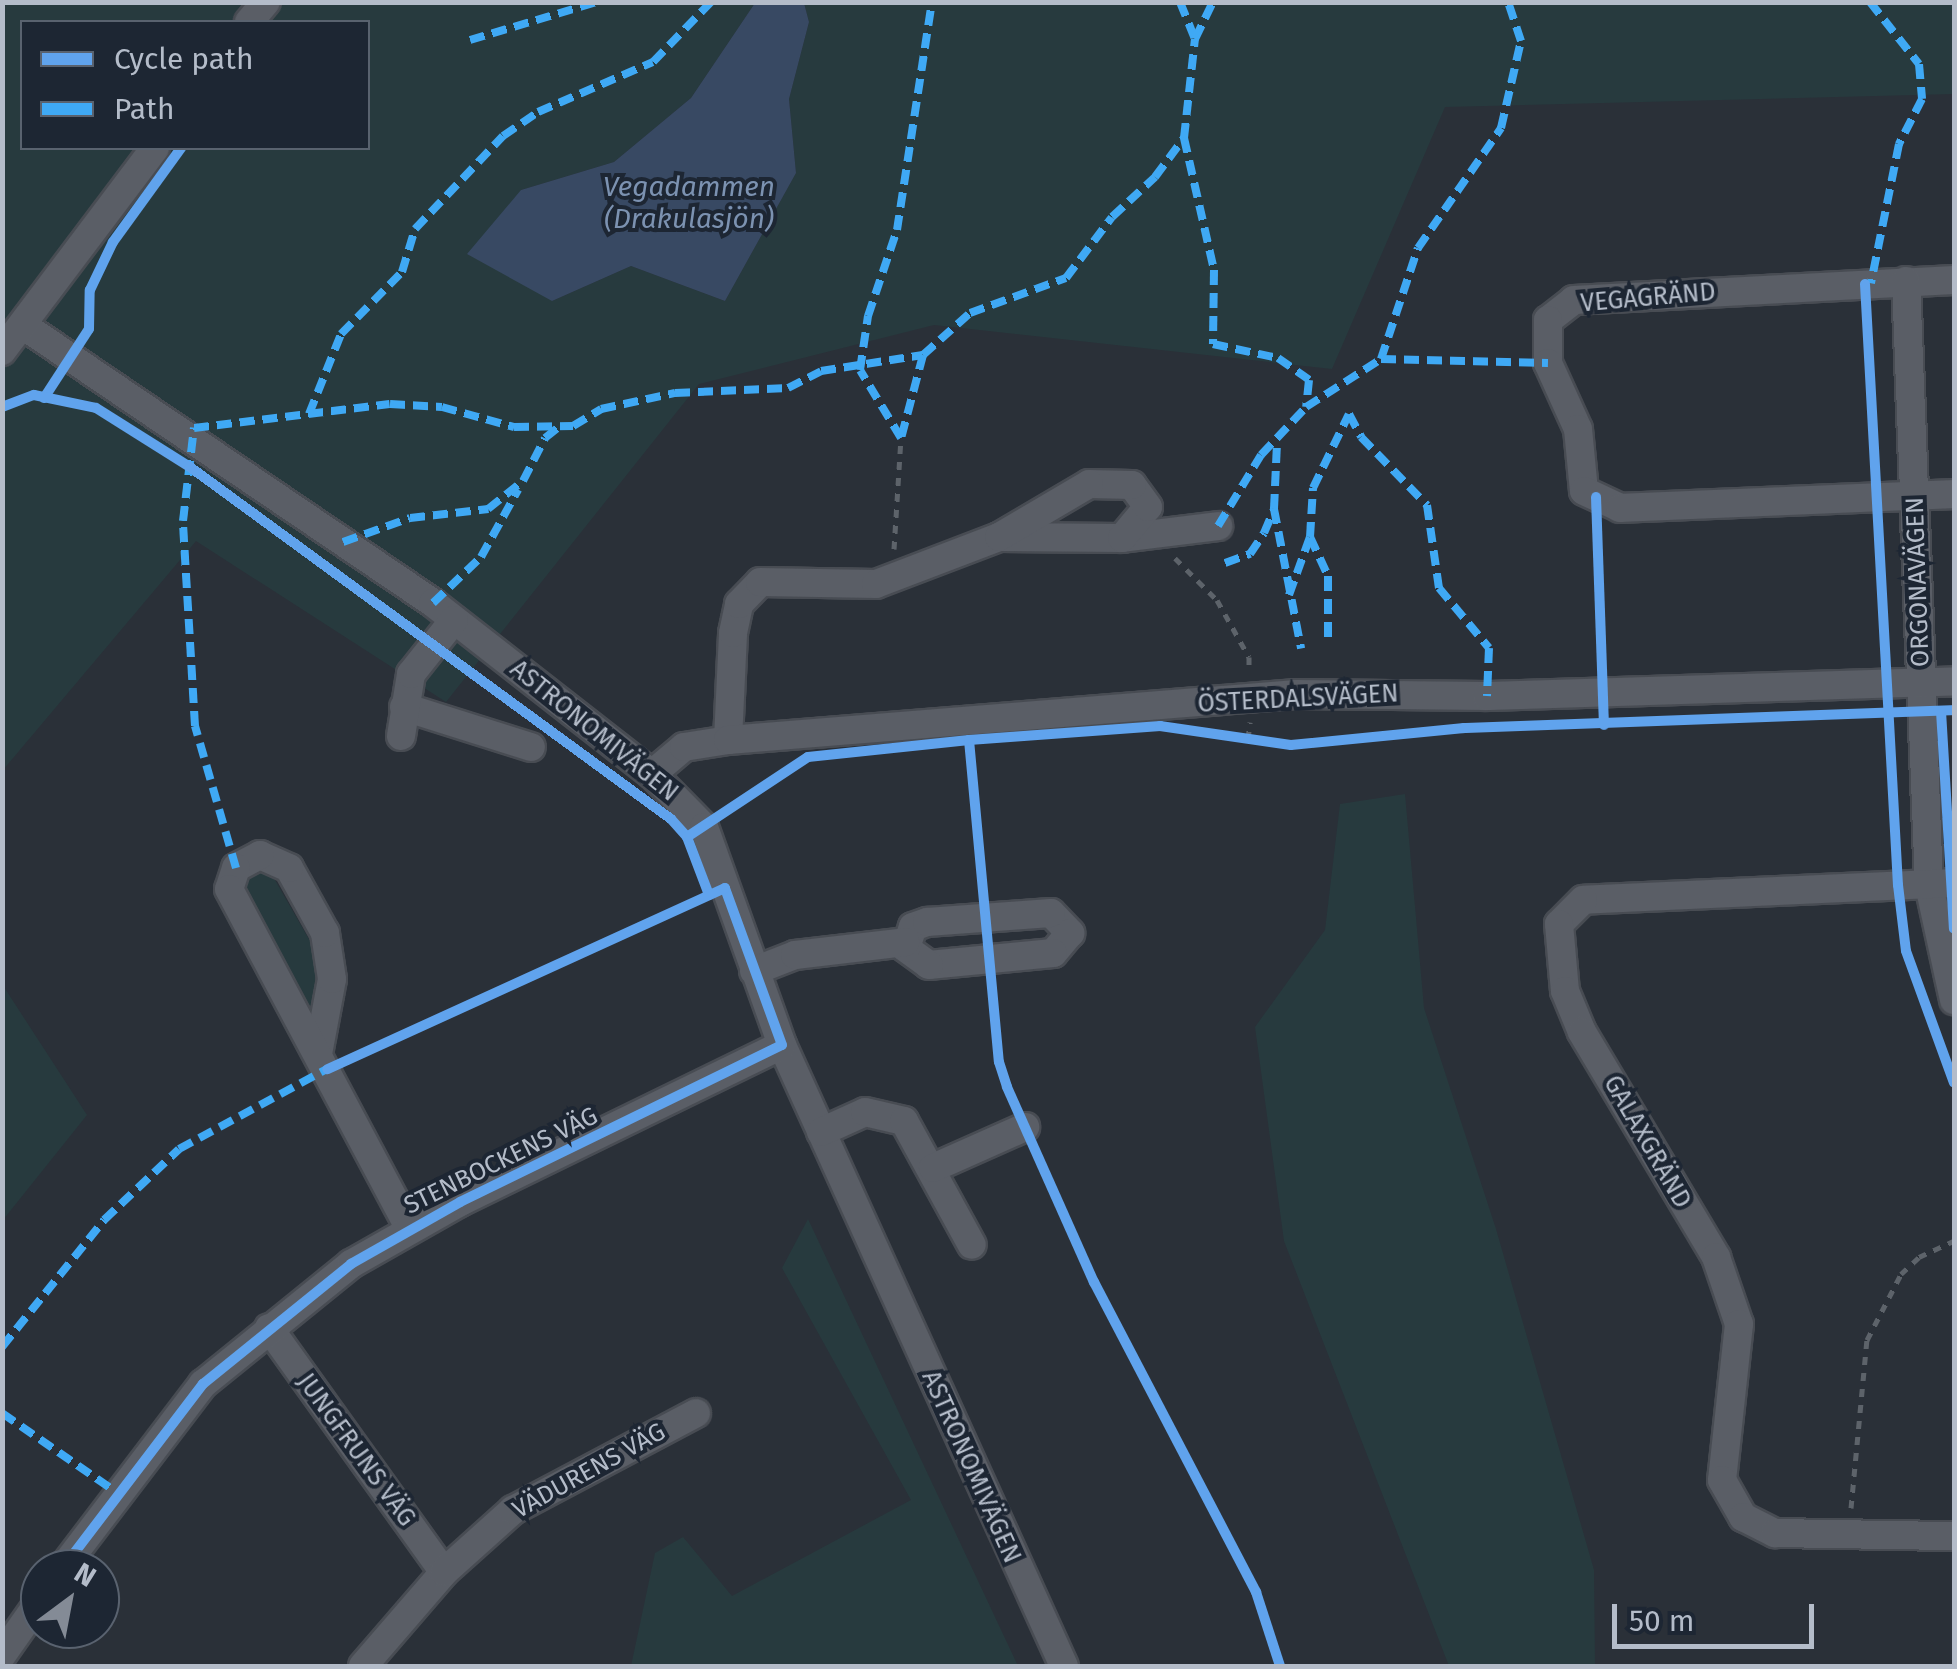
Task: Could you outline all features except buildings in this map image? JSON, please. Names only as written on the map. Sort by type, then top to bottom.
[{"type":"street","points":[[2,351],[154,150]]},
{"type":"street","points":[[1906,281],[1954,280]]},
{"type":"street","name":"ORGONAVÄGEN","points":[[1906,281],[1922,682],[1954,1000]]},
{"type":"street","name":"VEGAGRÄND","points":[[1906,281],[1574,300],[1548,320],[1548,362],[1578,429],[1584,491],[1620,508],[1914,497]]},
{"type":"street","name":"ASTRONOMIVÄGEN","points":[[24,326],[454,620],[652,774],[704,827],[782,1046],[1064,1666]]},
{"type":"street","points":[[728,740],[733,633],[739,604],[760,582],[876,584],[999,538],[1088,484],[1132,485],[1148,507],[1132,536]]},
{"type":"street","points":[[1914,497],[1954,494]]},
{"type":"street","points":[[999,538],[1132,536],[1218,526]]},
{"type":"street","points":[[401,736],[411,674],[454,620]]},
{"type":"street","name":"ÖSTERDALSVÄGEN","points":[[652,774],[684,747],[728,740],[1358,691],[1487,696],[1884,678],[1954,681]]},
{"type":"street","points":[[404,707],[531,747]]},
{"type":"street","points":[[318,1054],[332,979],[325,933],[289,868],[260,855],[236,868],[229,889],[408,1228]]},
{"type":"street","name":"GALAXGRÄND","points":[[1942,884],[1582,900],[1559,924],[1565,991],[1582,1032],[1716,1257],[1740,1324],[1722,1480],[1742,1517],[1775,1534],[1846,1538],[1954,1536]]},
{"type":"street","points":[[1051,913],[1070,933],[1053,953],[929,965],[910,956],[904,942],[913,927],[927,922],[1051,913]]},
{"type":"street","points":[[754,971],[794,955],[904,942]]},
{"type":"street","name":"STENBOCKENS VÄG","points":[[77,1549],[203,1384],[269,1328],[408,1228],[782,1046]]},
{"type":"street","points":[[821,1132],[864,1112],[892,1114],[914,1130],[972,1244]]},
{"type":"street","points":[[933,1168],[1025,1127]]},
{"type":"street","name":"JUNGFRUNS VÄG","points":[[269,1328],[444,1572]]},
{"type":"street","name":"VÄDURENS VÄG","points":[[363,1666],[444,1572],[513,1510],[696,1414]]},
{"type":"street","points":[[2,1655],[20,1629]]},
{"type":"path","points":[[892,578],[901,438]]},
{"type":"path","points":[[1132,536],[1188,568],[1218,600],[1249,658],[1254,740],[1232,735]]},
{"type":"path","points":[[951,742],[988,738]]},
{"type":"path","points":[[970,740],[986,918]]},
{"type":"path","points":[[990,961],[999,1062],[1025,1127],[1094,1282],[1256,1592],[1280,1666]]},
{"type":"path","points":[[1846,1538],[1860,1454],[1867,1340],[1901,1274],[1919,1257],[1954,1241]]},
{"type":"green space","points":[[3,3],[755,3],[691,98],[614,162],[521,190],[552,301],[631,266],[725,301],[796,173],[789,99],[809,22],[804,3],[1954,3],[1954,94],[1445,107],[1332,369],[934,325],[699,384],[446,702],[196,541],[3,770]]},
{"type":"green space","points":[[1405,794],[1424,1008],[1496,1229],[1594,1570],[1595,1666],[1449,1666],[1284,1241],[1255,1027],[1325,930],[1340,804]]},
{"type":"green space","points":[[267,866],[322,962],[310,1010],[238,889],[241,871]]},
{"type":"green space","points":[[2,984],[87,1115],[3,1220],[2,1220]]},
{"type":"green space","points":[[808,1219],[1018,1666],[631,1666],[655,1553],[683,1537],[732,1596],[911,1500],[782,1268]]},
{"type":"water","name":"Vegadammen (Drakulasjön)","points":[[755,3],[804,3],[809,22],[789,99],[796,173],[725,301],[631,266],[552,301],[467,254],[521,190],[614,162],[691,98]]},
{"type":"marked path","points":[[470,40],[597,2]]},
{"type":"marked path","points":[[309,414],[341,334],[402,272],[415,229],[503,136],[538,112],[653,62],[711,2]]},
{"type":"marked path","points":[[923,355],[901,438],[860,370],[868,316],[897,230],[932,2]]},
{"type":"marked path","points":[[1180,2],[1195,39]]},
{"type":"marked path","points":[[236,868],[195,726],[183,521],[194,428],[390,404],[442,407],[514,427],[573,426],[601,409],[675,393],[788,388],[821,371],[923,355],[970,313],[1066,278],[1112,217],[1155,177],[1184,138],[1195,39],[1213,2]]},
{"type":"marked path","points":[[1381,359],[1418,248],[1501,128],[1521,41],[1508,2]]},
{"type":"marked path","points":[[1870,2],[1919,64],[1922,99],[1899,144],[1871,283]]},
{"type":"marked path","points":[[1184,138],[1214,270],[1213,344],[1278,358],[1309,380],[1306,407]]},
{"type":"marked path","points":[[1218,526],[1261,455],[1306,407],[1381,359],[1548,363]]},
{"type":"marked path","points":[[1289,595],[1310,537],[1313,488],[1349,414],[1361,437],[1427,505],[1439,588],[1489,648],[1487,696]]},
{"type":"marked path","points":[[343,542],[410,518],[488,509],[523,481],[545,438],[560,426]]},
{"type":"marked path","points":[[1225,563],[1250,554],[1264,533],[1274,509],[1277,442]]},
{"type":"marked path","points":[[433,603],[481,557],[518,490]]},
{"type":"marked path","points":[[1274,509],[1301,648]]},
{"type":"marked path","points":[[1310,537],[1328,576],[1328,641]]},
{"type":"marked path","points":[[2,1347],[104,1220],[179,1149],[327,1069]]},
{"type":"marked path","points":[[2,1413],[116,1492]]},
{"type":"cycle path","points":[[44,398],[89,329],[90,290],[113,242],[180,150]]},
{"type":"cycle path","points":[[1865,284],[1898,885],[1906,951],[1954,1083]]},
{"type":"cycle path","points":[[2,407],[34,395],[96,408],[190,467],[671,819],[687,837],[709,895]]},
{"type":"cycle path","points":[[1596,497],[1604,725]]},
{"type":"cycle path","points":[[687,837],[808,757],[969,740],[1160,726],[1291,745],[1464,728],[1954,710]]},
{"type":"cycle path","points":[[1941,711],[1954,929]]},
{"type":"cycle path","points":[[969,740],[999,1062],[1007,1087],[1094,1282],[1256,1592],[1280,1666]]},
{"type":"cycle path","points":[[77,1549],[203,1384],[351,1264],[460,1202],[782,1045],[725,888],[327,1069]]}]
